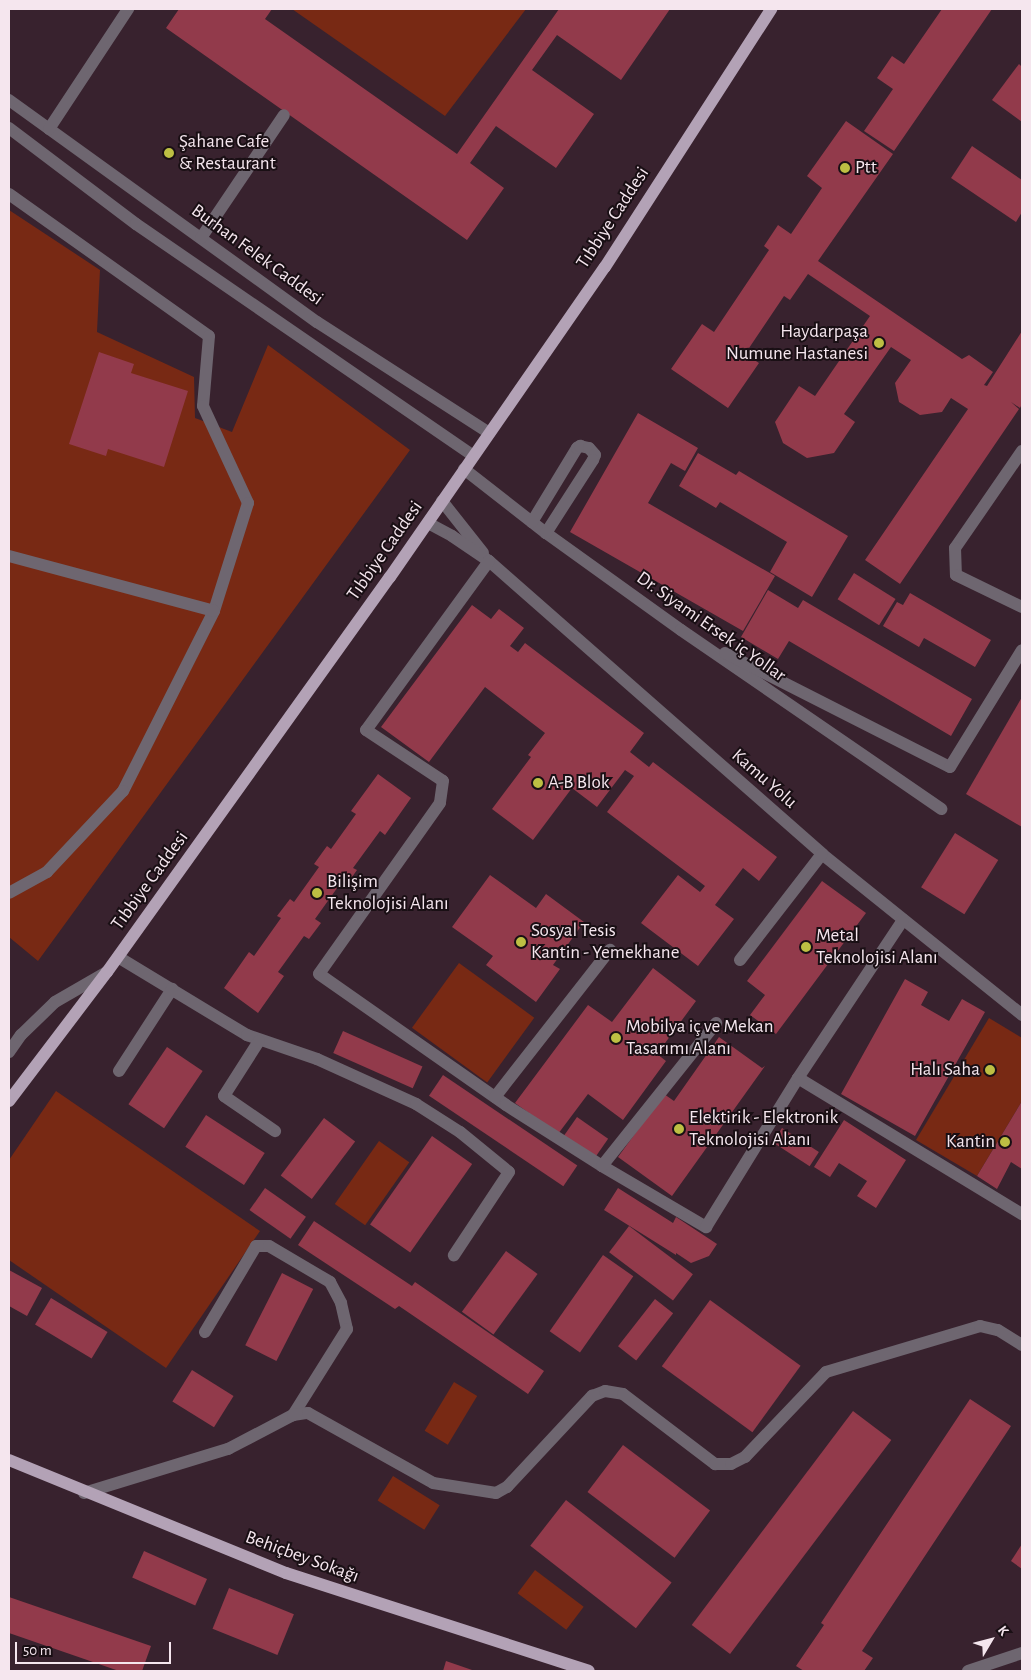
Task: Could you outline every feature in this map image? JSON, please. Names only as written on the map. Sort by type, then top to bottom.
[{"type":"main road","name":"Tıbbiye Caddesi","points":[[9,1101],[107,972],[428,523],[605,267],[771,9]]},
{"type":"main road","name":"Behiçbey Sokağı","points":[[9,1460],[286,1573],[589,1671]]},
{"type":"street","points":[[49,129],[128,9]]},
{"type":"street","name":"Burhan Felek Caddesi","points":[[9,100],[317,322],[489,433]]},
{"type":"street","points":[[201,238],[284,115]]},
{"type":"street","points":[[9,128],[136,224],[473,456]]},
{"type":"street","points":[[9,194],[209,336],[203,406],[248,503],[214,611],[123,790],[47,872],[9,893]]},
{"type":"street","points":[[532,522],[576,448],[580,446],[589,448],[595,455],[593,460],[546,533]]},
{"type":"street","points":[[1022,451],[956,548],[956,575],[1022,607]]},
{"type":"street","name":"Dr. Siyami Ersek iç Yollar","points":[[464,469],[546,533],[681,630],[941,809]]},
{"type":"street","name":"Kamu Yolu","points":[[442,501],[489,561]]},
{"type":"street","name":"Kamu Yolu","points":[[428,523],[452,536],[489,561],[822,854],[1022,1015]]},
{"type":"street","points":[[9,556],[214,611]]},
{"type":"street","points":[[489,561],[366,730],[443,781],[440,803],[319,974],[495,1097],[602,1166],[706,1227],[798,1078],[903,920]]},
{"type":"street","points":[[681,630],[950,766],[1022,650]]},
{"type":"street","points":[[740,960],[822,854]]},
{"type":"street","points":[[495,1097],[610,950]]},
{"type":"street","points":[[118,956],[259,1041],[317,1059],[416,1104],[460,1132],[509,1172],[454,1255]]},
{"type":"street","points":[[9,1052],[21,1035],[55,1002],[107,972]]},
{"type":"street","points":[[119,1071],[172,989]]},
{"type":"street","points":[[602,1166],[716,1023]]},
{"type":"street","points":[[259,1041],[224,1096],[275,1131]]},
{"type":"street","points":[[798,1078],[1022,1214]]},
{"type":"street","points":[[205,1332],[256,1246],[269,1246],[330,1282],[341,1303],[347,1329],[292,1415]]},
{"type":"street","points":[[84,1492],[228,1448],[292,1415],[308,1413],[433,1483],[496,1493],[507,1487],[592,1396],[604,1391],[623,1394],[716,1464],[731,1464],[745,1457],[826,1372],[980,1326],[998,1330],[1022,1345]]},
{"type":"street","points":[[968,1671],[1022,1653]]},
{"type":"shaded area","points":[[292,9],[526,9],[445,116]]},
{"type":"shaded area","points":[[9,210],[100,270],[97,332],[194,377],[195,418],[232,432],[268,345],[410,450],[38,961],[9,937]]},
{"type":"shaded area","points":[[459,963],[534,1018],[487,1082],[412,1028]]},
{"type":"shaded area","name":"Halı Saha","points":[[989,1018],[1022,1038],[1022,1101],[977,1176],[916,1140]]},
{"type":"shaded area","points":[[56,1091],[260,1231],[166,1368],[9,1260],[9,1160]]},
{"type":"shaded area","points":[[379,1141],[409,1162],[365,1225],[335,1204]]},
{"type":"shaded area","points":[[454,1382],[477,1396],[448,1445],[425,1431]]},
{"type":"shaded area","points":[[393,1476],[440,1505],[424,1530],[378,1501]]},
{"type":"shaded area","points":[[535,1570],[584,1607],[566,1630],[518,1593]]},
{"type":"building","points":[[179,9],[272,9],[265,19],[457,154],[559,9],[670,9],[621,80],[557,35],[532,70],[594,114],[556,168],[496,126],[470,163],[504,188],[467,240],[166,28]]},
{"type":"building","points":[[942,9],[992,9],[894,151],[864,131],[893,89],[877,78],[892,56],[904,64]]},
{"type":"building","points":[[1019,64],[1022,67],[1022,122],[992,100]]},
{"type":"building","points":[[846,121],[893,154],[818,261],[962,359],[969,355],[993,372],[984,385],[987,386],[1022,331],[1022,404],[1020,408],[1011,402],[1019,409],[900,584],[865,560],[968,409],[951,398],[942,412],[920,415],[899,402],[895,383],[911,360],[891,347],[844,414],[855,422],[834,453],[807,458],[783,443],[775,422],[799,386],[815,396],[870,316],[808,274],[790,300],[784,296],[745,354],[759,363],[728,408],[671,369],[702,324],[714,332],[769,250],[764,246],[778,225],[791,234],[822,188],[807,176]]},
{"type":"building","points":[[972,146],[1022,180],[1022,212],[1016,222],[951,178]]},
{"type":"building","points":[[99,352],[134,364],[131,373],[188,391],[164,467],[108,449],[106,456],[69,444]]},
{"type":"building","points":[[638,413],[698,448],[685,471],[671,463],[648,503],[775,576],[743,631],[570,532]]},
{"type":"building","points":[[698,453],[736,475],[739,471],[848,536],[812,597],[770,572],[787,542],[720,502],[716,508],[679,486]]},
{"type":"building","points":[[854,573],[896,599],[879,625],[838,599]]},
{"type":"building","points":[[768,590],[798,608],[803,600],[972,699],[951,736],[789,641],[778,659],[741,637]]},
{"type":"building","points":[[910,593],[991,640],[975,667],[924,638],[919,647],[883,626],[897,602],[903,605]]},
{"type":"building","name":"A-B Blok","points":[[472,605],[491,619],[499,609],[524,628],[510,646],[518,652],[525,643],[644,733],[630,752],[649,767],[653,762],[777,857],[759,881],[743,868],[715,905],[734,919],[698,966],[641,923],[678,875],[700,892],[705,886],[607,812],[634,776],[625,770],[597,807],[572,788],[533,840],[492,809],[531,757],[528,755],[545,733],[485,687],[429,762],[381,727]]},
{"type":"building","points":[[1022,697],[1022,827],[966,794]]},
{"type":"building","name":"Bilişim Teknolojisi Alanı","points":[[378,774],[411,798],[385,835],[380,831],[353,868],[357,870],[345,887],[340,884],[315,919],[321,923],[309,939],[304,936],[278,972],[284,976],[258,1013],[224,988],[249,952],[254,956],[281,918],[277,916],[290,899],[294,902],[319,867],[314,864],[327,846],[331,849],[356,814],[351,811]]},
{"type":"building","points":[[955,833],[998,860],[964,914],[921,887]]},
{"type":"building","name":"Sosyal Tesis Kantin - Yemekhane","points":[[490,875],[536,908],[546,894],[584,922],[553,965],[560,969],[536,1002],[486,965],[493,956],[452,927]]},
{"type":"building","name":"Metal Teknolojisi Alanı","points":[[822,881],[866,913],[776,1034],[750,1015],[765,995],[747,981]]},
{"type":"building","name":"Mobilya iç ve Mekan Tasarımı Alanı","points":[[653,968],[696,1001],[657,1054],[666,1061],[623,1120],[588,1094],[558,1134],[515,1103],[588,1005],[612,1022]]},
{"type":"building","points":[[905,979],[928,992],[921,1005],[949,1021],[962,999],[985,1012],[915,1136],[841,1094]]},
{"type":"building","points":[[343,1031],[422,1066],[413,1088],[333,1053]]},
{"type":"building","name":"Elektirik - Elektronik Teknolojisi Alanı","points":[[719,1037],[762,1068],[765,1066],[672,1196],[618,1157],[664,1094],[674,1101]]},
{"type":"building","points":[[167,1047],[203,1071],[164,1128],[128,1104]]},
{"type":"building","points":[[443,1075],[577,1166],[563,1186],[429,1096]]},
{"type":"building","name":"Kantin","points":[[1022,1101],[1022,1169],[1011,1162],[997,1189],[977,1176]]},
{"type":"building","points":[[206,1115],[265,1153],[244,1185],[185,1147]]},
{"type":"building","points":[[577,1117],[608,1139],[594,1158],[563,1137]]},
{"type":"building","points":[[324,1118],[355,1141],[312,1199],[281,1176]]},
{"type":"building","points":[[844,1120],[906,1160],[876,1208],[857,1196],[867,1181],[839,1163],[830,1177],[814,1167]]},
{"type":"building","points":[[782,1128],[819,1152],[810,1166],[773,1142]]},
{"type":"building","points":[[432,1136],[472,1164],[410,1253],[370,1224]]},
{"type":"building","points":[[265,1188],[306,1217],[290,1239],[250,1210]]},
{"type":"building","points":[[618,1188],[673,1223],[676,1217],[717,1244],[709,1256],[691,1263],[676,1253],[676,1255],[604,1210]]},
{"type":"building","points":[[314,1221],[412,1286],[415,1282],[544,1371],[528,1394],[399,1306],[395,1309],[298,1245]]},
{"type":"building","points":[[629,1226],[693,1274],[673,1301],[609,1252]]},
{"type":"building","points":[[506,1251],[538,1274],[493,1335],[462,1312]]},
{"type":"building","points":[[603,1255],[633,1276],[580,1352],[550,1331]]},
{"type":"building","points":[[9,1270],[42,1288],[27,1316],[9,1306]]},
{"type":"building","points":[[282,1273],[313,1289],[276,1361],[245,1345]]},
{"type":"building","points":[[51,1298],[108,1332],[92,1359],[35,1325]]},
{"type":"building","points":[[655,1299],[673,1313],[636,1360],[618,1346]]},
{"type":"building","points":[[710,1300],[801,1366],[752,1432],[662,1366]]},
{"type":"building","points":[[192,1370],[234,1396],[214,1427],[172,1401]]},
{"type":"building","points":[[970,1399],[1011,1426],[862,1651],[873,1658],[864,1671],[804,1671],[796,1666],[824,1625],[821,1623]]},
{"type":"building","points":[[853,1411],[891,1440],[730,1654],[692,1625]]},
{"type":"building","points":[[623,1445],[710,1511],[675,1558],[587,1492]]},
{"type":"building","points":[[566,1500],[672,1582],[636,1628],[530,1546]]},
{"type":"building","points":[[1022,1544],[1022,1569],[1011,1561]]},
{"type":"building","points":[[144,1551],[207,1579],[195,1606],[132,1577]]},
{"type":"building","points":[[229,1588],[294,1614],[277,1655],[213,1629]]},
{"type":"building","points":[[9,1597],[151,1646],[142,1671],[119,1671],[9,1633]]},
{"type":"building","points":[[446,1661],[475,1671],[443,1671]]},
{"type":"place","name":"Şahane Cafe & Restaurant","points":[[169,153]]},
{"type":"place","name":"Ptt","points":[[845,168]]},
{"type":"place","name":"Haydarpaşa Numune Hastanesi","points":[[879,343]]},
{"type":"place","name":"A-B Blok","points":[[538,783]]},
{"type":"place","name":"Bilişim Teknolojisi Alanı","points":[[317,893]]},
{"type":"place","name":"Sosyal Tesis Kantin - Yemekhane","points":[[521,942]]},
{"type":"place","name":"Metal Teknolojisi Alanı","points":[[806,947]]},
{"type":"place","name":"Mobilya iç ve Mekan Tasarımı Alanı","points":[[616,1038]]},
{"type":"place","name":"Halı Saha","points":[[990,1070]]},
{"type":"place","name":"Elektirik - Elektronik Teknolojisi Alanı","points":[[679,1129]]},
{"type":"place","name":"Kantin","points":[[1005,1142]]}]
